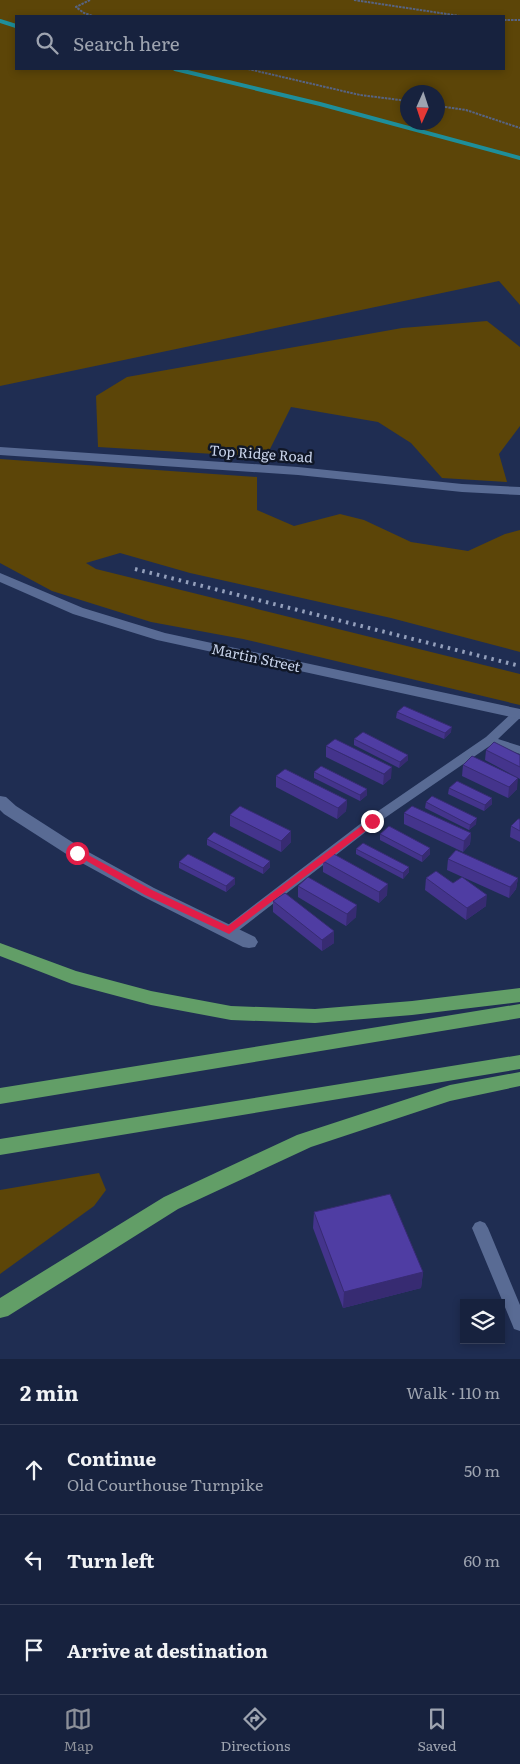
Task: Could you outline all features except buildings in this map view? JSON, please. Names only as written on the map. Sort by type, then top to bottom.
[{"type":"highway","points":[[0,948],[72,977],[151,998],[231,1013],[315,1016],[412,1008],[520,994]]},
{"type":"highway","points":[[0,1096],[520,1012]]},
{"type":"highway","points":[[0,1147],[520,1062]]},
{"type":"highway","points":[[0,1309],[171,1203],[304,1140],[450,1093],[520,1080]]},
{"type":"street","name":"Top Ridge Road","points":[[0,451],[298,470],[462,488],[520,491]]},
{"type":"street","name":"Martin Street","points":[[0,577],[78,611],[162,638],[519,714]]},
{"type":"street","points":[[0,801],[10,810],[77,853],[148,892],[249,942]]},
{"type":"lane","points":[[229,931],[372,821],[490,740],[519,714]]},
{"type":"lane","points":[[490,740],[520,750]]},
{"type":"lane","points":[[480,1228],[520,1324]]},
{"type":"path","points":[[90,0],[76,7],[90,15]]},
{"type":"path","points":[[354,0],[453,15]]},
{"type":"path","points":[[505,20],[520,20]]},
{"type":"path","points":[[252,70],[360,95],[400,100]]},
{"type":"path","points":[[445,107],[466,110],[520,128]]},
{"type":"shaded area","points":[[0,0],[520,0],[520,305],[499,281],[0,386]]},
{"type":"shaded area","points":[[487,321],[520,347],[520,426],[499,454],[507,482],[442,478],[411,443],[378,422],[291,407],[266,457],[98,447],[96,396],[127,377],[402,328]]},
{"type":"shaded area","points":[[0,459],[257,477],[257,510],[294,526],[340,514],[364,520],[411,542],[468,551],[505,534],[520,530],[520,652],[391,618],[190,573],[120,553],[86,563],[96,569],[520,674],[520,705],[243,639],[151,622],[52,591],[0,563]]},
{"type":"shaded area","points":[[99,1173],[106,1190],[94,1206],[0,1274],[0,1190]]},
{"type":"waterway","points":[[0,21],[15,26]]},
{"type":"waterway","points":[[179,70],[320,104],[520,158]]},
{"type":"railway","points":[[135,569],[520,666]]},
{"type":"route","points":[[77,853],[148,892],[229,931],[372,821]]}]
